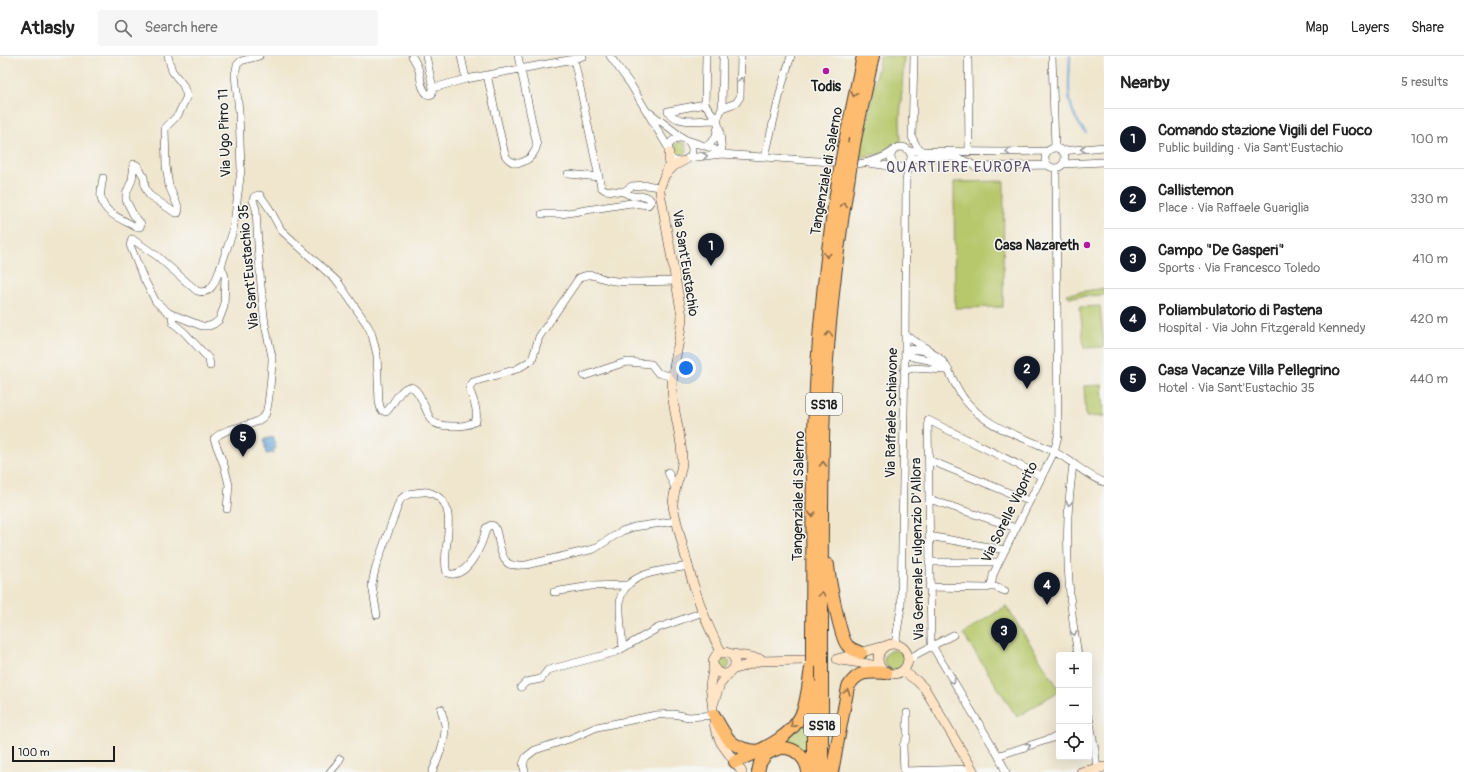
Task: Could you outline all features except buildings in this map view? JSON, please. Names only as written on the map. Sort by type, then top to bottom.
[{"type":"highway","name":"Tangenziale di Salerno","points":[[813,772],[809,661],[817,633],[827,353],[844,176],[844,147],[863,56]]},
{"type":"highway","name":"Tangenziale di Salerno","points":[[822,772],[822,678],[817,633],[813,456],[816,374],[827,254],[844,176],[855,140],[873,56]]},
{"type":"highway","points":[[822,515],[828,570],[841,630],[847,646],[861,653]]},
{"type":"highway","points":[[758,772],[765,748],[782,736],[799,719],[803,711],[809,661]]},
{"type":"highway","points":[[832,772],[848,687],[859,675],[867,672],[883,670]]},
{"type":"highway","points":[[713,711],[730,742],[737,747],[763,752]]},
{"type":"highway","points":[[739,767],[763,752],[782,748],[795,751],[804,760],[808,767],[808,772]]},
{"type":"street","points":[[103,178],[101,195],[102,202],[107,210],[136,227],[140,227],[141,224],[129,208],[126,200],[126,194],[132,180],[134,164],[137,165],[140,170],[149,195],[174,212],[178,213],[179,209],[169,186],[166,166],[165,128],[178,114],[187,96],[183,85],[172,71],[168,56]]},
{"type":"street","name":"Via Ugo Pirro 11","points":[[221,266],[225,276],[224,306],[219,320],[209,326],[202,326],[173,315],[156,302],[142,275],[130,245],[132,239],[157,256],[197,291],[202,293],[208,292],[221,266],[233,231],[241,170],[239,111],[235,70],[241,61],[259,56]]},
{"type":"street","points":[[412,56],[419,72],[425,93],[429,95],[432,94],[433,88],[426,56]]},
{"type":"street","points":[[461,56],[466,79]]},
{"type":"street","points":[[488,75],[505,155],[508,160],[513,163],[522,162],[533,156],[536,152],[537,145],[518,56]]},
{"type":"street","points":[[433,88],[466,79],[574,59],[583,56]]},
{"type":"street","points":[[610,56],[647,111],[675,160],[685,160],[722,154],[836,163],[866,163],[897,167],[906,166],[910,161],[960,158],[976,167],[1048,165],[1056,168],[1063,164],[1104,162]]},
{"type":"street","points":[[706,56],[705,104],[718,123],[722,154]]},
{"type":"street","points":[[707,146],[715,139],[722,108],[723,56]]},
{"type":"street","points":[[722,108],[736,103],[740,96],[741,56]]},
{"type":"street","points":[[766,157],[782,85],[791,56]]},
{"type":"street","points":[[910,161],[907,149],[912,137],[914,56]]},
{"type":"street","points":[[968,56],[969,151]]},
{"type":"street","points":[[1052,56],[1055,148]]},
{"type":"street","points":[[542,214],[561,214],[631,203],[648,205],[651,201],[650,198],[646,196],[631,196],[623,192],[605,190],[601,187],[574,59]]},
{"type":"street","points":[[705,104],[668,111],[671,116],[681,121],[718,123]]},
{"type":"street","points":[[647,111],[684,139],[691,145],[692,148],[685,160],[674,166],[665,175]]},
{"type":"street","points":[[912,137],[918,147],[923,151]]},
{"type":"street","points":[[623,192],[632,186],[645,185],[660,187],[668,165],[669,151],[672,141],[678,138],[707,146],[722,154]]},
{"type":"street","points":[[866,163],[887,155],[896,148],[923,151],[1002,152],[1047,151],[1059,148],[1065,156],[1063,164]]},
{"type":"street","points":[[1062,151],[1104,148]]},
{"type":"street","points":[[1047,151],[1045,157],[1048,165]]},
{"type":"street","points":[[892,152],[891,160],[906,181]]},
{"type":"street","name":"Via Raffaele Schiavone","points":[[891,645],[901,608],[906,181],[910,161]]},
{"type":"street","name":"Via Sorelle Vigorito","points":[[991,586],[993,575],[999,562],[1054,452],[1058,436],[1056,168]]},
{"type":"street","points":[[568,174],[599,177]]},
{"type":"street","name":"Via Sant'Eustachio","points":[[660,187],[682,316],[682,327],[673,377],[674,400],[682,462],[681,472],[673,497],[673,507],[703,612],[712,636],[723,653]]},
{"type":"street","name":"Via Sant'Eustachio 35","points":[[227,509],[229,485],[224,465],[214,439],[219,434],[229,429],[259,421],[266,413],[269,394],[272,358],[265,325],[256,209],[253,200],[254,196],[260,196],[269,208],[281,230],[338,282],[368,326],[377,355],[379,402],[382,410],[386,412],[401,391],[406,388],[411,388],[417,391],[432,422],[439,425],[463,426],[476,421],[476,408],[469,388],[473,382],[517,369],[532,360],[539,337],[579,278],[586,274],[611,280],[676,281]]},
{"type":"street","points":[[173,315],[173,323],[184,332],[209,359],[210,366]]},
{"type":"street","points":[[905,335],[944,361],[965,400],[988,422],[1003,431],[1040,445],[1066,458],[1073,464],[1104,482]]},
{"type":"street","points":[[905,351],[912,349],[932,354],[940,358]]},
{"type":"street","points":[[905,351],[913,357],[929,360],[949,370]]},
{"type":"street","points":[[584,376],[628,362],[651,364],[658,373],[673,377]]},
{"type":"street","points":[[904,371],[913,368],[949,370]]},
{"type":"street","name":"Via Generale Fulgenzio D'Allora","points":[[1006,772],[998,755],[931,644],[929,587],[928,420],[1041,476]]},
{"type":"street","points":[[929,460],[1029,500]]},
{"type":"street","points":[[1073,464],[1068,517],[1072,621],[1077,652]]},
{"type":"street","points":[[668,472],[675,488]]},
{"type":"street","points":[[377,615],[372,586],[376,566],[400,500],[403,496],[408,494],[427,491],[441,498],[446,505],[448,520],[445,555],[446,568],[447,573],[452,575],[459,573],[471,562],[483,539],[486,528],[491,525],[494,526],[496,530],[504,558],[508,563],[516,566],[594,549],[622,531],[634,526],[676,521]]},
{"type":"street","points":[[929,499],[1016,528]]},
{"type":"street","points":[[929,536],[1005,550]]},
{"type":"street","points":[[929,562],[999,562]]},
{"type":"street","points":[[554,592],[598,586],[626,585],[643,575],[689,566]]},
{"type":"street","points":[[623,648],[620,597],[626,585]]},
{"type":"street","points":[[929,587],[987,588],[995,586],[1004,591]]},
{"type":"street","points":[[521,687],[526,682],[541,679],[548,670],[616,652],[658,628],[703,612]]},
{"type":"street","name":"Via Sant'Eustachio","points":[[712,636],[714,663],[710,685],[715,729],[721,744],[739,767]]},
{"type":"street","points":[[908,661],[905,649],[891,645],[837,659],[868,664],[895,674],[903,671],[908,661],[915,656],[953,636]]},
{"type":"street","points":[[883,670],[878,660],[878,656],[880,652],[891,645]]},
{"type":"street","points":[[766,660],[723,653],[717,655],[714,663],[717,671],[722,674],[754,662],[766,660],[809,661]]},
{"type":"street","points":[[525,772],[523,764],[526,757],[535,750],[572,738],[597,727],[656,715],[673,714],[689,717],[713,711],[720,684],[734,668],[734,661],[731,655],[723,653]]},
{"type":"street","points":[[903,671],[925,689],[973,770],[904,772],[903,746],[907,737],[907,713]]},
{"type":"street","points":[[432,772],[442,742],[445,726],[441,709]]},
{"type":"street","points":[[1081,772],[1099,769],[1089,724]]},
{"type":"street","points":[[998,755],[1056,737]]},
{"type":"street","points":[[330,772],[340,760]]},
{"type":"green space","points":[[880,56],[904,56],[900,120],[901,142],[890,146],[881,154],[859,157]]},
{"type":"green space","points":[[677,142],[683,142],[687,146],[687,152],[683,156],[677,156],[673,152],[673,146]]},
{"type":"green space","points":[[1004,181],[1003,307],[955,308],[954,182]]},
{"type":"green space","points":[[1104,288],[1104,295],[1069,297],[1067,294]]},
{"type":"green space","points":[[1100,306],[1104,347],[1084,348],[1080,307]]},
{"type":"green space","points":[[1102,385],[1104,416],[1086,417],[1084,386]]},
{"type":"green space","points":[[1006,606],[1056,684],[1056,693],[1017,717],[963,634]]},
{"type":"green space","points":[[890,650],[898,650],[904,656],[904,664],[898,670],[890,670],[884,664],[884,656]]},
{"type":"green space","points":[[724,658],[728,660],[730,664],[728,668],[724,670],[720,668],[718,664],[720,660]]},
{"type":"green space","points":[[808,705],[808,760],[772,747]]},
{"type":"water","points":[[274,437],[276,449],[273,449],[274,453],[266,454],[264,439]]},
{"type":"waterway","points":[[1070,56],[1069,96],[1071,106],[1074,115],[1086,133]]},
{"type":"place","name":"Todis","points":[[826,71]]},
{"type":"place","name":"Casa Nazareth","points":[[1087,245]]},
{"type":"place","name":"Comando stazione Vigili del Fuoco","points":[[711,266]]},
{"type":"place","name":"Callistemon","points":[[1027,389]]},
{"type":"place","name":"Casa Vacanze Villa Pellegrino","points":[[243,457]]},
{"type":"place","name":"Poliambulatorio di Pastena","points":[[1047,605]]},
{"type":"place","name":"Campo \"De Gasperi\"","points":[[1004,651]]},
{"type":"district","name":"QUARTIERE EUROPA","points":[[959,167]]}]
